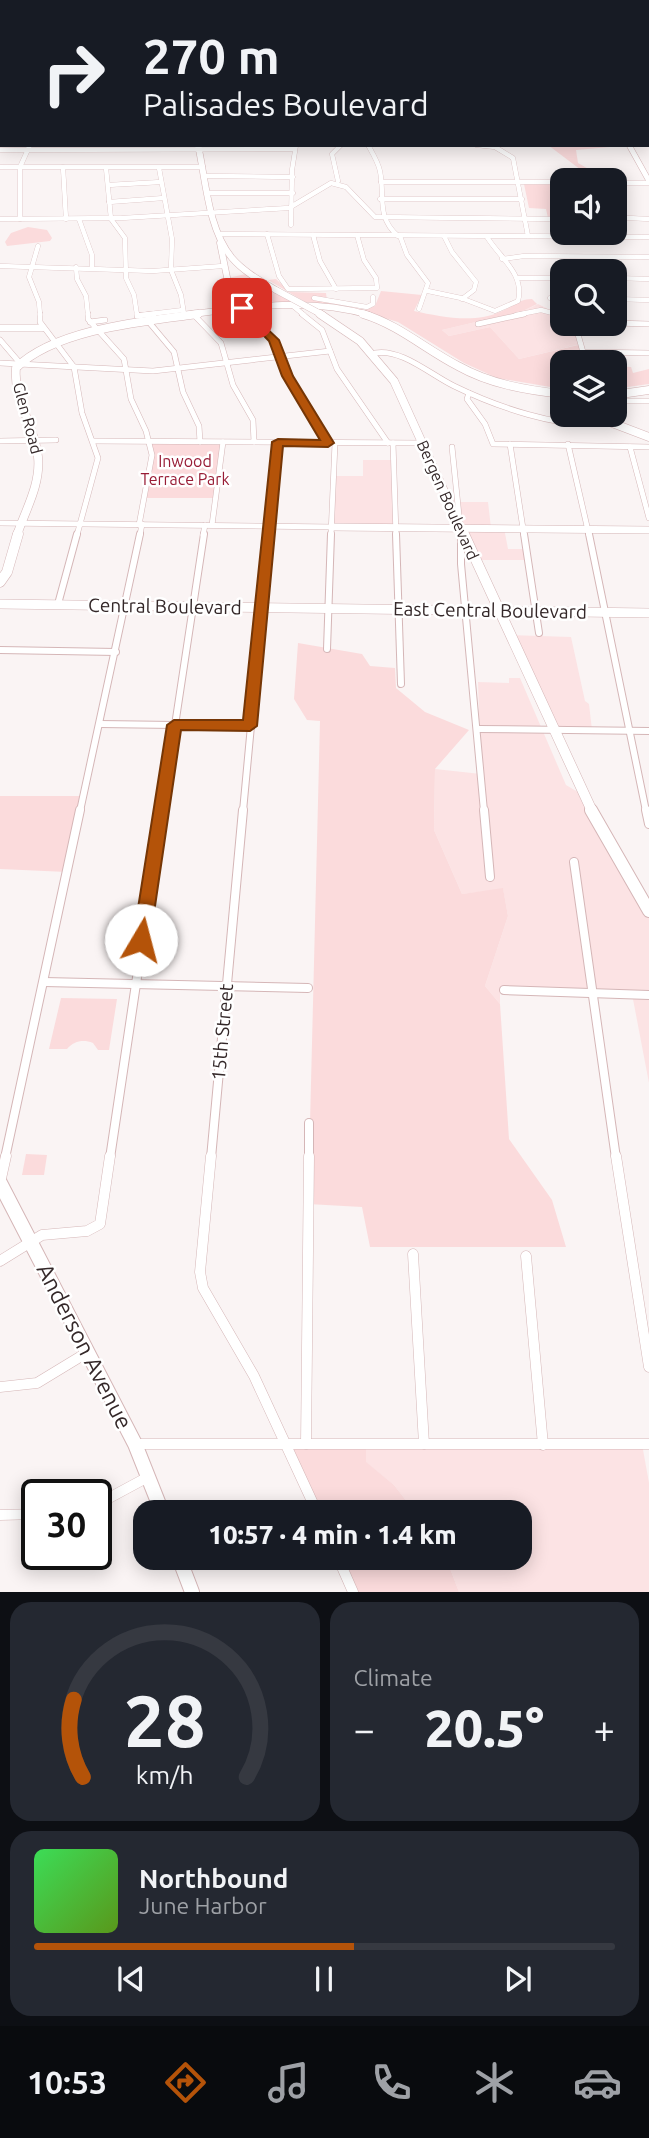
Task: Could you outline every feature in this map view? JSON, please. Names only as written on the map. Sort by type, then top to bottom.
[{"type":"main road","points":[[630,147],[649,182]]},
{"type":"main road","name":"Bergen Boulevard","points":[[199,148],[219,235],[229,255],[276,290],[338,323],[375,353],[394,381],[497,610],[598,824],[649,911]]},
{"type":"main road","points":[[219,235],[223,266],[236,302],[242,308]]},
{"type":"main road","points":[[223,266],[239,265]]},
{"type":"main road","points":[[229,277],[239,265]]},
{"type":"main road","points":[[229,277],[250,273]]},
{"type":"main road","points":[[19,363],[31,354],[100,330],[167,315],[293,306],[361,308],[406,330],[474,374],[550,398]]},
{"type":"main road","points":[[0,328],[42,328]]},
{"type":"main road","name":"Glen Road","points":[[0,582],[7,572],[39,472],[39,458],[18,388],[16,370],[19,363]]},
{"type":"main road","points":[[527,390],[550,393]]},
{"type":"main road","points":[[627,393],[649,390]]},
{"type":"main road","points":[[620,427],[649,437]]},
{"type":"main road","points":[[442,486],[457,485]]},
{"type":"main road","points":[[333,527],[649,530]]},
{"type":"main road","name":"Central Boulevard","points":[[0,604],[330,608]]},
{"type":"main road","name":"East Central Boulevard","points":[[330,608],[649,613]]},
{"type":"main road","name":"Anderson Avenue","points":[[0,1183],[135,1444],[158,1500]]},
{"type":"main road","points":[[184,1570],[192,1592]]},
{"type":"street","points":[[248,150],[253,147]]},
{"type":"street","points":[[0,150],[248,150],[294,147],[291,225]]},
{"type":"street","points":[[338,181],[332,154],[339,147]]},
{"type":"street","points":[[369,147],[379,167],[381,217],[387,227],[399,236],[407,255],[427,279],[428,291],[419,309]]},
{"type":"street","points":[[495,147],[510,155],[519,182],[528,236]]},
{"type":"street","points":[[20,219],[20,167],[29,148]]},
{"type":"street","points":[[248,150],[252,160]]},
{"type":"street","points":[[0,167],[203,167]]},
{"type":"street","points":[[63,167],[66,219]]},
{"type":"street","points":[[106,167],[111,219],[125,238],[127,281],[134,295],[137,316],[167,315]]},
{"type":"street","points":[[159,168],[172,239],[172,270],[184,313]]},
{"type":"street","points":[[205,176],[293,177]]},
{"type":"street","points":[[381,181],[550,182]]},
{"type":"street","points":[[108,185],[161,182]]},
{"type":"street","points":[[627,183],[649,182]]},
{"type":"street","points":[[0,219],[111,219],[292,207],[307,201],[322,187],[338,184],[350,189],[369,215],[381,217],[550,219]]},
{"type":"street","points":[[209,193],[293,193]]},
{"type":"street","points":[[109,202],[164,198]]},
{"type":"street","points":[[380,199],[522,199]]},
{"type":"street","points":[[628,218],[649,219]]},
{"type":"street","points":[[79,219],[92,255],[92,268]]},
{"type":"street","points":[[267,234],[279,276],[286,288],[377,288],[376,278],[364,260],[357,235]]},
{"type":"street","points":[[219,235],[649,237]]},
{"type":"street","points":[[313,235],[320,261],[336,289]]},
{"type":"street","points":[[444,236],[456,258],[476,282],[474,290],[462,299]]},
{"type":"street","points":[[428,291],[462,299],[486,312],[497,312],[518,301],[521,292],[518,278],[487,237]]},
{"type":"street","points":[[38,246],[30,266],[29,281],[39,302],[42,328],[74,367],[82,414],[97,454],[97,463],[58,604]]},
{"type":"street","points":[[502,259],[524,256],[649,257]]},
{"type":"street","points":[[0,266],[172,270],[223,266]]},
{"type":"street","points":[[0,1183],[116,652],[152,461],[145,431],[131,399],[123,357],[90,322],[86,296],[75,272],[76,267]]},
{"type":"street","points":[[518,278],[550,278]]},
{"type":"street","points":[[627,278],[649,279]]},
{"type":"street","points":[[314,298],[361,308],[373,304],[373,297]]},
{"type":"street","points":[[627,299],[649,300]]},
{"type":"street","points":[[293,306],[319,327],[337,369],[390,443],[397,527],[401,684]]},
{"type":"street","points":[[242,308],[271,335],[293,388],[331,443],[333,527],[327,649]]},
{"type":"street","points":[[478,324],[541,310],[550,313]]},
{"type":"street","points":[[194,314],[221,343],[233,385],[253,420],[254,442]]},
{"type":"street","points":[[90,322],[105,320]]},
{"type":"street","points":[[148,321],[174,352],[183,392],[199,426],[200,442]]},
{"type":"street","points":[[319,327],[338,323]]},
{"type":"street","points":[[627,323],[649,324]]},
{"type":"street","points":[[578,336],[583,352],[649,353]]},
{"type":"street","name":"Glen Road","points":[[0,340],[19,363]]},
{"type":"street","points":[[0,363],[126,371],[178,370],[279,355],[330,351]]},
{"type":"street","points":[[375,353],[385,351],[397,355],[469,393],[550,417]]},
{"type":"street","points":[[469,393],[467,399],[485,424],[493,444],[649,447]]},
{"type":"street","points":[[627,401],[649,401]]},
{"type":"street","points":[[0,441],[56,440]]},
{"type":"street","points":[[93,441],[422,443]]},
{"type":"street","points":[[0,1261],[47,1233],[92,1231],[100,1224],[174,725],[223,442]]},
{"type":"street","name":"15th Street","points":[[278,442],[200,1272],[203,1288],[254,1376],[312,1500]]},
{"type":"street","points":[[510,444],[539,633]]},
{"type":"street","points":[[568,444],[649,824]]},
{"type":"street","points":[[452,447],[491,877]]},
{"type":"street","points":[[629,447],[649,518]]},
{"type":"street","points":[[0,523],[333,527]]},
{"type":"street","points":[[0,650],[116,652]]},
{"type":"street","points":[[100,724],[250,726]]},
{"type":"street","points":[[478,729],[649,731]]},
{"type":"street","points":[[574,862],[649,1367]]},
{"type":"street","points":[[44,982],[308,988]]},
{"type":"street","points":[[504,990],[649,995]]},
{"type":"street","points":[[306,1444],[310,1123]]},
{"type":"street","points":[[413,1254],[424,1444]]},
{"type":"street","points":[[526,1256],[543,1445]]},
{"type":"street","points":[[0,1387],[37,1383],[89,1352]]},
{"type":"street","points":[[135,1444],[649,1444]]},
{"type":"street","points":[[112,1497],[149,1477]]},
{"type":"street","points":[[0,1515],[21,1514]]},
{"type":"street","points":[[343,1570],[353,1592]]},
{"type":"shaded area","points":[[538,304],[550,310],[550,336],[579,336],[581,344],[519,359],[490,327],[449,336],[442,330],[523,311]]},
{"type":"shaded area","points":[[363,460],[393,460],[397,527],[333,527],[333,476],[363,476]]},
{"type":"shaded area","points":[[459,502],[488,502],[491,528],[504,528],[508,549],[527,549],[529,560],[475,560],[461,528]]},
{"type":"shaded area","points":[[509,635],[571,637],[585,701],[589,704],[592,730],[558,726],[537,681]]},
{"type":"shaded area","points":[[509,678],[520,678],[566,785],[583,795],[649,911],[649,1083],[632,994],[592,992],[586,921],[588,993],[500,991],[500,1004],[485,986],[508,916],[503,889],[462,894],[434,830],[435,769],[481,774],[478,682],[509,683]]},
{"type":"shaded area","points":[[366,1444],[642,1444],[649,1483],[649,1592],[459,1592],[451,1570],[532,1570],[532,1500],[406,1500],[394,1485],[365,1462]]},
{"type":"green space","points":[[551,147],[610,147],[576,150],[578,163],[587,168],[578,168]]},
{"type":"green space","points":[[524,184],[550,184],[550,218],[546,209],[529,208]]},
{"type":"green space","points":[[28,227],[47,230],[52,238],[50,241],[7,246],[5,242],[11,233]]},
{"type":"green space","points":[[250,273],[305,306],[279,306],[271,301],[263,302],[260,292],[232,294],[228,278]]},
{"type":"green space","points":[[276,279],[290,292],[326,293],[327,301],[364,310],[375,306],[381,291],[422,295],[414,311],[458,318],[492,315],[520,301],[532,299],[537,304],[523,311],[442,330],[449,336],[490,327],[519,359],[550,352],[550,387],[497,378],[464,363],[398,322],[344,306],[307,303],[268,280]]},
{"type":"green space","points":[[578,345],[581,350],[557,350]]},
{"type":"green space","points":[[627,367],[631,367],[633,373],[649,369],[649,384],[627,387]]},
{"type":"green space","name":"Inwood Terrace Park","points":[[147,442],[223,442],[215,498],[144,498],[152,461]]},
{"type":"green space","points":[[298,643],[362,654],[370,666],[395,668],[396,688],[425,712],[469,730],[435,769],[434,830],[462,894],[503,888],[508,916],[485,986],[500,1004],[509,1139],[552,1200],[566,1247],[370,1247],[362,1207],[308,1204],[320,721],[307,720],[294,699]]},
{"type":"green space","points":[[0,796],[84,796],[67,872],[0,869]]},
{"type":"green space","points":[[61,998],[117,999],[109,1050],[98,1050],[93,1043],[82,1041],[67,1049],[49,1049]]},
{"type":"green space","points":[[26,1154],[47,1155],[44,1175],[22,1175]]},
{"type":"green space","points":[[286,1444],[366,1444],[366,1462],[394,1485],[406,1500],[312,1500]]},
{"type":"green space","points":[[343,1570],[451,1570],[459,1592],[353,1592]]},
{"type":"route","points":[[141,940],[174,725],[250,726],[278,442],[328,443],[293,388],[271,335],[242,308]]}]
